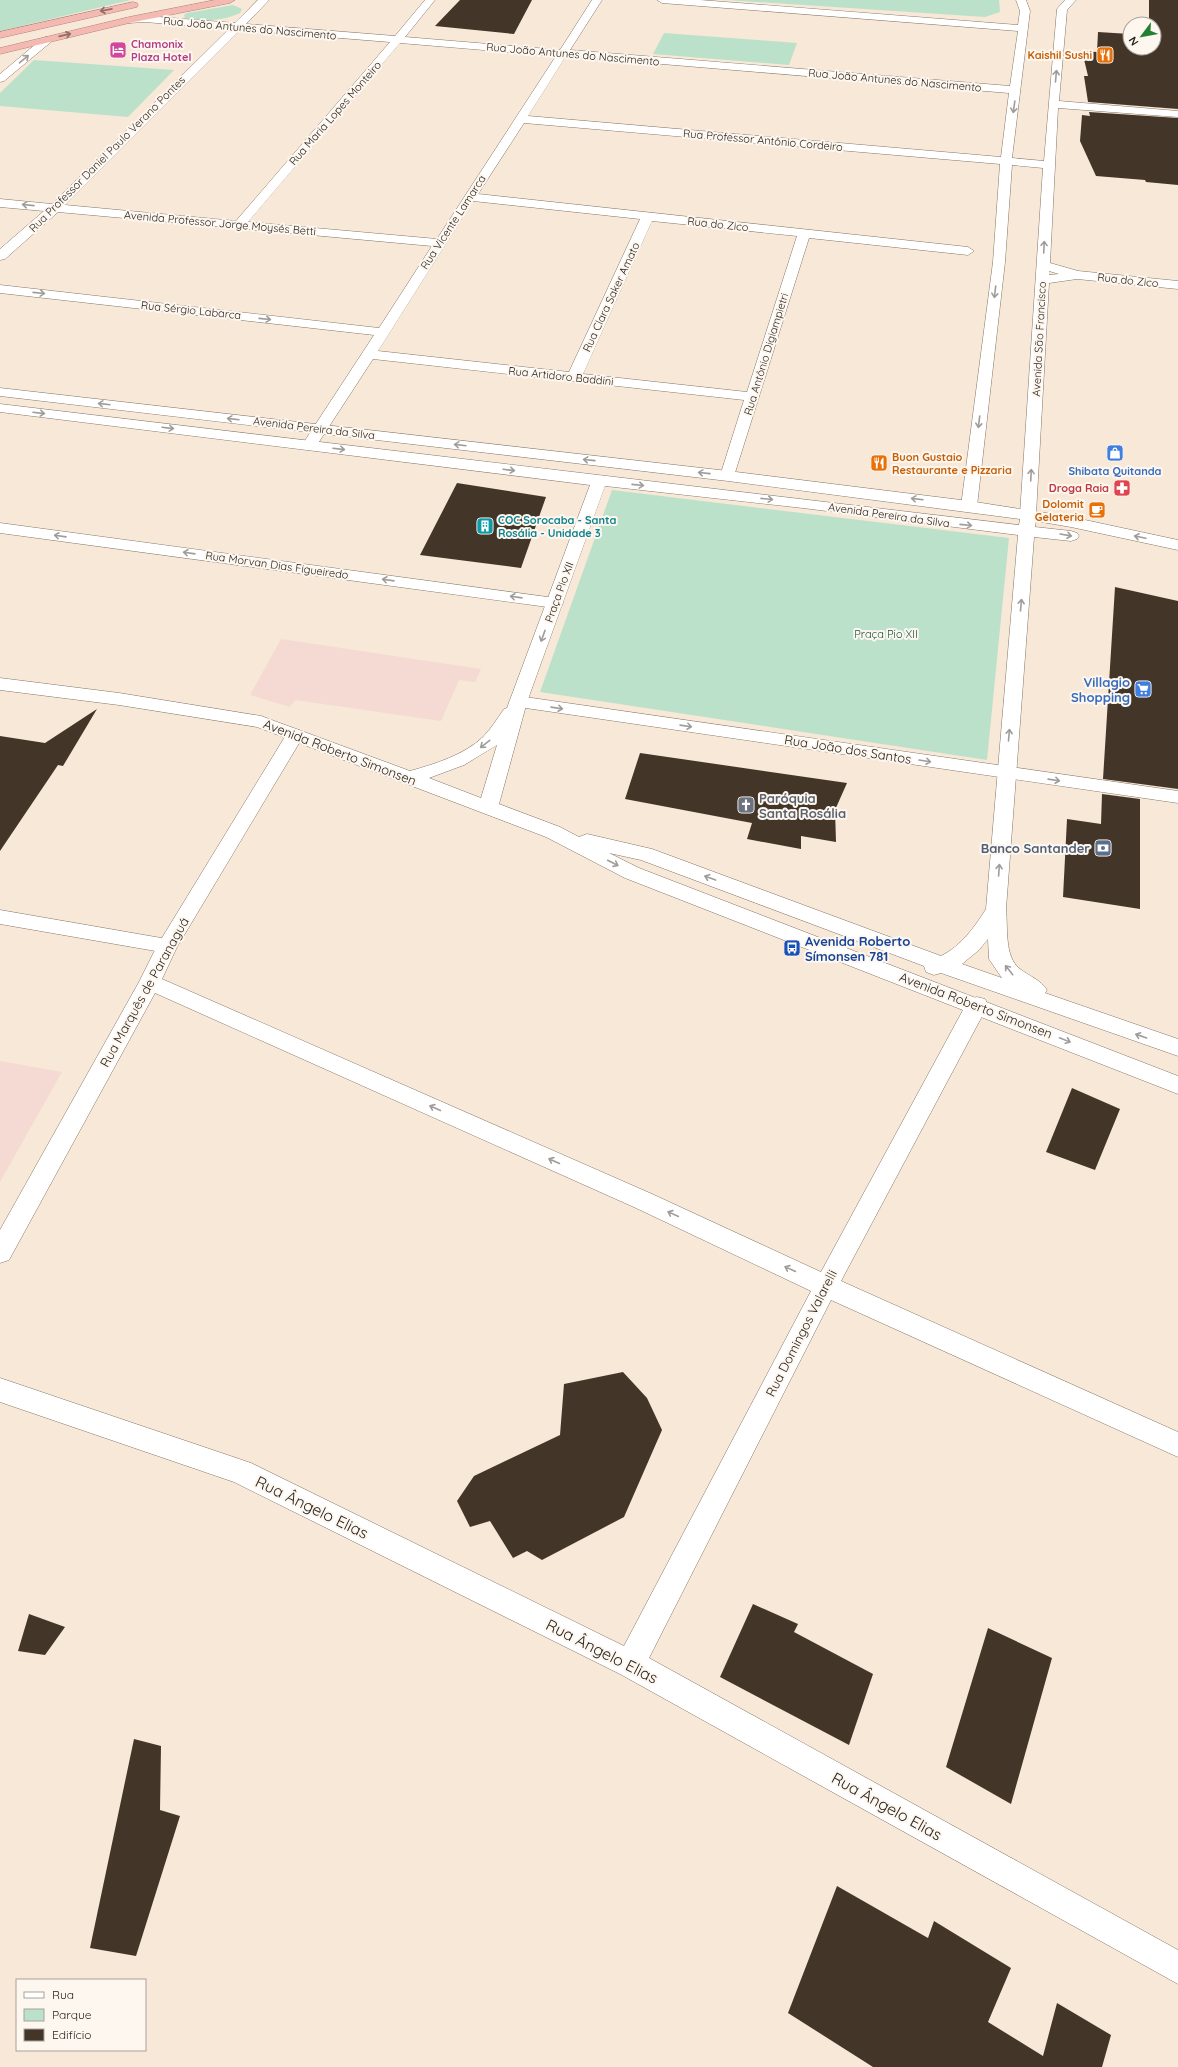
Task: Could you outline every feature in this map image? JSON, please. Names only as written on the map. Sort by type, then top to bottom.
[{"type":"highway","points":[[0,51],[129,20],[230,0]]},
{"type":"highway","points":[[0,35],[144,3]]},
{"type":"street","name":"Rua Professor Daniel Paulo Verano Pontes","points":[[0,256],[55,208],[264,0]]},
{"type":"street","name":"Rua Maria Lopes Monteiro","points":[[239,225],[398,40],[430,0]]},
{"type":"street","name":"Rua Vicente Lamarca","points":[[310,445],[561,53],[597,0]]},
{"type":"street","points":[[662,0],[1022,28]]},
{"type":"street","points":[[969,506],[1001,248],[1006,161],[1025,11],[1021,0]]},
{"type":"street","name":"Avenida São Francisco","points":[[1028,514],[1053,104],[1062,9],[1071,0]]},
{"type":"street","name":"Rua João Antunes do Nascimento","points":[[129,20],[145,19],[1016,90]]},
{"type":"street","points":[[0,79],[47,40]]},
{"type":"street","points":[[1053,104],[1178,114]]},
{"type":"street","name":"Rua Professor Antônio Cordeiro","points":[[520,119],[1006,161]]},
{"type":"street","points":[[1006,161],[1049,165]]},
{"type":"street","name":"Rua do Zico","points":[[469,196],[980,253],[999,262]]},
{"type":"street","name":"Avenida Professor Jorge Moysés Betti","points":[[0,202],[440,243]]},
{"type":"street","name":"Rua Clara Saker Amato","points":[[574,377],[648,216]]},
{"type":"street","name":"Rua Antônio Digiampietri","points":[[728,476],[804,233]]},
{"type":"street","name":"Rua do Zico","points":[[980,253],[1001,248]]},
{"type":"street","name":"Rua do Zico","points":[[1043,266],[1077,275],[1178,285]]},
{"type":"street","name":"Rua do Zico","points":[[1042,280],[1077,275]]},
{"type":"street","name":"Rua Sérgio Labarca","points":[[0,289],[382,332]]},
{"type":"street","name":"Rua Artidoro Baddini","points":[[369,354],[753,397]]},
{"type":"street","name":"Avenida Pereira da Silva","points":[[0,392],[728,476],[969,506],[1028,514],[1178,545]]},
{"type":"street","name":"Avenida Pereira da Silva","points":[[0,408],[599,481],[803,503],[1083,538],[1178,558]]},
{"type":"street","points":[[599,481],[628,465]]},
{"type":"street","name":"Praça Pio XII","points":[[488,808],[518,702],[599,481]]},
{"type":"street","points":[[1028,514],[996,908],[1000,959],[1011,974],[1029,986],[1090,1018]]},
{"type":"street","name":"Rua Morvan Dias Figueiredo","points":[[0,528],[555,603]]},
{"type":"street","name":"Avenida Roberto Simonsen","points":[[0,684],[119,699],[261,722],[553,832],[645,854],[943,965],[1178,1048]]},
{"type":"street","name":"Praça Pio XII","points":[[407,778],[456,762],[486,744],[518,702]]},
{"type":"street","name":"Rua João dos Santos","points":[[518,702],[756,735],[1006,774],[1178,797]]},
{"type":"street","name":"Rua Marquês de Paranaguá","points":[[0,1253],[150,982],[167,946],[295,735]]},
{"type":"street","name":"Avenida Roberto Simonsen","points":[[553,832],[632,873],[977,1005],[1178,1085]]},
{"type":"street","points":[[655,881],[735,900],[910,966],[922,968],[943,965],[968,950],[979,938],[996,908]]},
{"type":"street","points":[[150,982],[644,1201],[826,1286],[1178,1445]]},
{"type":"street","points":[[977,1005],[981,999],[994,996],[1090,1018]]},
{"type":"street","name":"Rua Domingos Valarelli","points":[[630,1664],[826,1286],[977,1005]]},
{"type":"street","name":"Rua Ângelo Elias","points":[[0,1390],[241,1472],[630,1664],[1178,1968]]},
{"type":"lane","points":[[0,917],[167,946]]},
{"type":"shaded area","points":[[281,639],[481,669],[475,682],[459,680],[441,721],[295,700],[290,707],[250,695]]},
{"type":"shaded area","points":[[0,1061],[62,1072],[0,1182]]},
{"type":"green space","points":[[0,0],[131,0],[0,31]]},
{"type":"green space","points":[[726,0],[999,0],[1000,12],[985,17]]},
{"type":"green space","points":[[233,5],[242,9],[240,13],[227,18],[206,20],[185,18],[184,15],[187,13]]},
{"type":"green space","points":[[664,33],[797,43],[789,65],[653,54]]},
{"type":"green space","points":[[34,60],[174,70],[128,117],[0,106],[0,93]]},
{"type":"green space","name":"Praça Pio XII","points":[[612,490],[1009,538],[987,760],[540,692]]},
{"type":"building","points":[[460,0],[532,0],[514,34],[435,26]]},
{"type":"building","points":[[1149,0],[1178,0],[1178,109],[1088,102],[1084,76],[1088,76],[1082,51],[1097,52],[1098,32],[1122,34],[1122,56],[1162,56],[1162,16],[1149,16]]},
{"type":"building","points":[[1089,112],[1178,118],[1178,185],[1146,182],[1145,180],[1096,176],[1080,141],[1082,115],[1090,116]]},
{"type":"building","name":"COC Sorocaba - Santa Rosália - Unidade 3","points":[[457,483],[546,497],[521,568],[420,555]]},
{"type":"building","name":"Villagio Shopping","points":[[1115,587],[1178,601],[1178,789],[1103,779]]},
{"type":"building","points":[[97,709],[63,766],[58,765],[0,851],[0,736],[45,743]]},
{"type":"building","name":"Paróquia Santa Rosália","points":[[640,753],[847,783],[835,810],[836,842],[801,836],[801,849],[747,839],[752,823],[625,799]]},
{"type":"building","name":"Banco Santander","points":[[1102,794],[1140,799],[1140,909],[1063,897],[1067,819],[1101,824]]},
{"type":"building","points":[[1072,1088],[1120,1109],[1095,1170],[1046,1152]]},
{"type":"building","points":[[623,1372],[647,1398],[662,1430],[624,1517],[542,1560],[527,1551],[513,1558],[490,1521],[470,1527],[457,1501],[474,1476],[560,1435],[564,1384]]},
{"type":"building","points":[[753,1604],[798,1624],[794,1632],[873,1674],[849,1745],[720,1677]]},
{"type":"building","points":[[29,1614],[65,1627],[45,1655],[18,1651]]},
{"type":"building","points":[[988,1628],[1052,1658],[1011,1804],[946,1767]]},
{"type":"building","points":[[134,1739],[161,1746],[160,1810],[180,1816],[136,1956],[90,1948]]},
{"type":"building","points":[[837,1886],[928,1938],[934,1921],[1011,1968],[988,2022],[1043,2056],[1057,2003],[1111,2035],[1102,2067],[873,2067],[788,2013]]},
{"type":"place","name":"Chamonix Plaza Hotel","points":[[118,50]]},
{"type":"place","name":"KaishiI Sushi","points":[[1105,55]]},
{"type":"place","name":"Shibata Quitanda","points":[[1115,453]]},
{"type":"place","name":"Buon Gustaio Restaurante e Pizzaria","points":[[879,463]]},
{"type":"place","name":"Droga Raia","points":[[1122,488]]},
{"type":"place","name":"Dolomit Gelateria","points":[[1097,510]]},
{"type":"place","name":"COC Sorocaba - Santa Rosália - Unidade 3","points":[[485,526]]},
{"type":"place","name":"Villagio Shopping","points":[[1143,689]]},
{"type":"place","name":"Paróquia Santa Rosália","points":[[746,805]]},
{"type":"place","name":"Banco Santander","points":[[1103,848]]},
{"type":"place","name":"Avenida Roberto Símonsen 781","points":[[792,948]]}]
